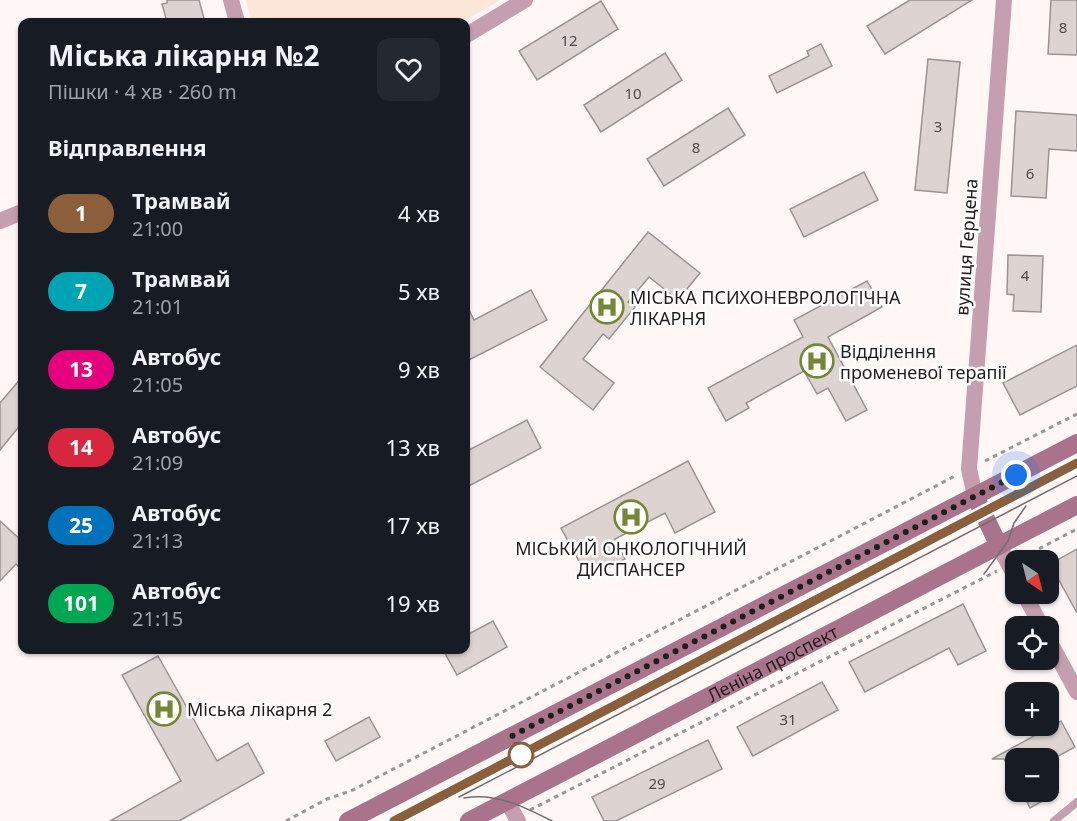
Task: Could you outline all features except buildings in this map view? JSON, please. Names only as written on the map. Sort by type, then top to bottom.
[{"type":"main road","points":[[348,821],[1077,443]]},
{"type":"main road","points":[[975,496],[999,546]]},
{"type":"main road","name":"Леніна проспект","points":[[469,821],[513,813],[1077,505]]},
{"type":"street","points":[[231,0],[236,18]]},
{"type":"street","points":[[470,33],[525,0]]},
{"type":"street","name":"вулиця Герцена","points":[[975,496],[969,469],[1004,0]]},
{"type":"street","points":[[0,221],[18,214]]},
{"type":"street","points":[[999,546],[1005,555]]},
{"type":"street","points":[[1059,659],[1077,692]]},
{"type":"lane","points":[[1054,821],[1077,802]]},
{"type":"path","points":[[286,821],[327,799],[353,790],[1077,414]]},
{"type":"path","points":[[1043,550],[1077,529]]},
{"type":"path","points":[[513,813],[1005,572]]},
{"type":"shaded area","points":[[246,0],[500,0],[470,18],[251,18]]},
{"type":"tram line","points":[[394,821],[1077,463]]},
{"type":"tram line","name":"1","points":[[394,821],[1077,463]]},
{"type":"tram line","points":[[459,797],[1077,476]]},
{"type":"tram line","points":[[984,574],[1008,541],[1014,523],[1026,506]]},
{"type":"tram line","points":[[464,798],[499,799],[552,821]]},
{"type":"place","name":"МІСЬКА ПСИХОНЕВРОЛОГІЧНА ЛІКАРНЯ","points":[[607,307]]},
{"type":"place","name":"Відділення променевої терапії","points":[[817,361]]},
{"type":"place","name":"МІСЬКИЙ ОНКОЛОГІЧНИЙ ДИСПАНСЕР","points":[[631,517]]},
{"type":"place","name":"Міська лікарня 2","points":[[164,709]]},
{"type":"route","points":[[521,755],[512,736],[1016,475]]}]
